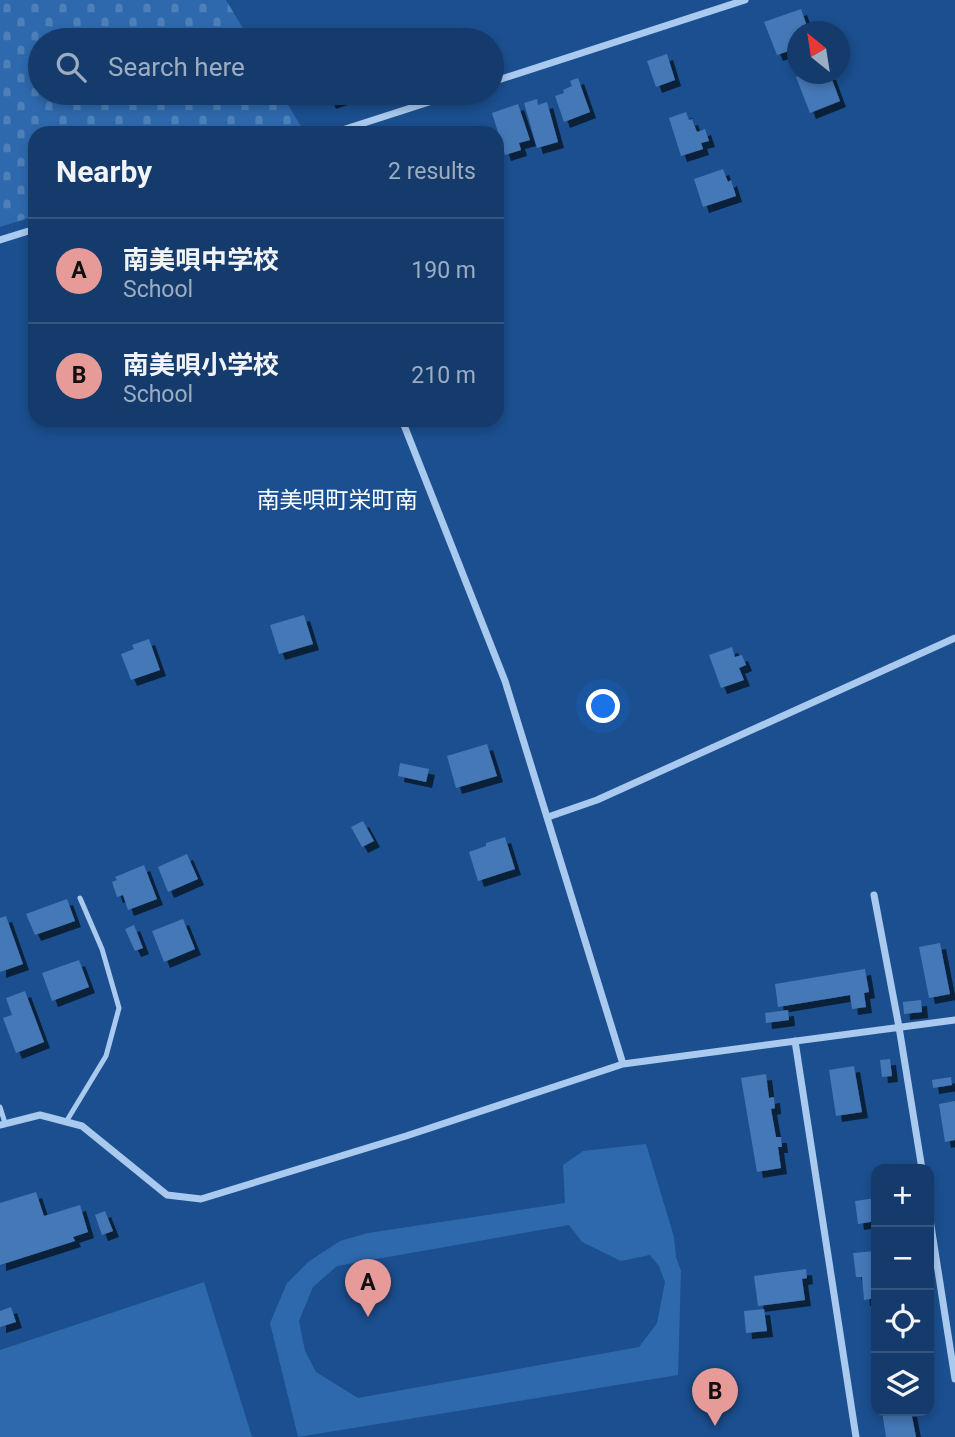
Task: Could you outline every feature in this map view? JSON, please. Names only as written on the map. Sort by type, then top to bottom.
[{"type":"street","points":[[504,78],[745,0]]},
{"type":"street","points":[[355,126],[420,105]]},
{"type":"street","points":[[0,240],[28,231]]},
{"type":"street","points":[[405,427],[505,681],[623,1063]]},
{"type":"street","points":[[548,817],[597,800],[955,638]]},
{"type":"street","points":[[874,895],[921,1164]]},
{"type":"street","points":[[3,1124],[40,1115],[82,1126],[167,1195],[201,1199],[406,1136],[623,1063],[955,1020]]},
{"type":"street","points":[[794,1041],[856,1437]]},
{"type":"street","points":[[931,1227],[955,1378]]},
{"type":"lane","points":[[66,1122],[106,1056],[119,1007],[102,949],[80,898]]},
{"type":"lane","points":[[0,1107],[3,1124]]},
{"type":"green space","points":[[0,0],[226,0],[243,28],[28,28],[28,105],[288,105],[301,126],[28,126],[28,218],[0,227]]},
{"type":"green space","points":[[646,1144],[674,1237],[681,1271],[678,1375],[298,1437],[270,1323],[287,1283],[308,1262],[340,1241],[368,1233],[565,1203],[563,1165],[583,1151]],"holes":[[[569,1225],[582,1242],[621,1261],[650,1255],[659,1266],[665,1282],[657,1323],[639,1347],[358,1398],[316,1372],[305,1351],[299,1321],[313,1287],[337,1266]]]},
{"type":"green space","points":[[204,1282],[252,1437],[0,1437],[0,1350]]},
{"type":"building","points":[[801,9],[805,21],[787,21],[787,52],[777,55],[764,22]]},
{"type":"building","points":[[667,54],[675,80],[656,87],[647,61]]},
{"type":"building","points":[[578,78],[590,112],[564,122],[555,96],[564,93],[563,90],[572,86],[570,81]]},
{"type":"building","points":[[799,84],[834,84],[840,101],[810,113]]},
{"type":"building","points":[[537,99],[538,105],[547,102],[558,142],[537,148],[524,103]]},
{"type":"building","points":[[518,104],[530,140],[519,143],[521,150],[505,155],[504,126],[496,126],[492,113]]},
{"type":"building","points":[[686,112],[697,132],[705,129],[709,141],[701,143],[703,149],[681,156],[669,118]]},
{"type":"building","points":[[723,169],[728,182],[731,180],[736,196],[703,207],[694,179]]},
{"type":"building","points":[[304,615],[313,644],[279,654],[270,625]]},
{"type":"building","points":[[149,639],[160,670],[131,680],[121,654],[134,649],[132,645]]},
{"type":"building","points":[[732,647],[735,657],[742,655],[746,665],[739,668],[744,680],[721,688],[709,655]]},
{"type":"building","points":[[487,744],[497,776],[456,788],[447,756]]},
{"type":"building","points":[[400,763],[429,769],[426,782],[398,776]]},
{"type":"building","points":[[363,821],[374,841],[362,847],[351,827]]},
{"type":"building","points":[[505,837],[515,869],[478,881],[469,852]]},
{"type":"building","points":[[187,854],[198,879],[168,892],[158,867]]},
{"type":"building","points":[[144,865],[157,899],[128,910],[123,895],[117,897],[112,882],[117,880],[115,877]]},
{"type":"building","points":[[67,899],[75,921],[35,935],[26,914]]},
{"type":"building","points":[[6,916],[23,964],[0,972],[0,918]]},
{"type":"building","points":[[183,919],[195,949],[164,962],[152,931]]},
{"type":"building","points":[[134,925],[143,948],[135,951],[125,929]]},
{"type":"building","points":[[940,943],[950,994],[929,998],[919,947]]},
{"type":"building","points":[[79,960],[89,987],[52,1001],[42,973]]},
{"type":"building","points":[[865,969],[869,992],[864,993],[866,1007],[852,1009],[850,995],[778,1007],[775,984]]},
{"type":"building","points":[[25,991],[44,1042],[16,1053],[3,1018],[12,1015],[6,998]]},
{"type":"building","points":[[921,1000],[922,1012],[904,1014],[903,1002]]},
{"type":"building","points":[[788,1010],[789,1020],[766,1023],[765,1013]]},
{"type":"building","points":[[890,1059],[892,1076],[882,1077],[880,1060]]},
{"type":"building","points":[[854,1066],[862,1112],[836,1116],[829,1070]]},
{"type":"building","points":[[766,1074],[769,1098],[774,1097],[775,1108],[771,1109],[776,1137],[781,1137],[782,1147],[778,1147],[781,1168],[757,1172],[741,1078]]},
{"type":"building","points":[[951,1077],[952,1085],[933,1088],[932,1080]]},
{"type":"building","points":[[955,1101],[955,1140],[945,1142],[939,1104]]},
{"type":"building","points":[[36,1192],[44,1216],[80,1205],[88,1232],[73,1237],[75,1241],[0,1265],[0,1203]]},
{"type":"building","points":[[871,1199],[871,1222],[858,1224],[855,1201]]},
{"type":"building","points":[[105,1211],[113,1231],[102,1235],[95,1215]]},
{"type":"building","points":[[871,1251],[871,1299],[864,1300],[862,1277],[856,1277],[853,1253]]},
{"type":"building","points":[[806,1269],[807,1278],[802,1279],[805,1300],[758,1306],[754,1276]]},
{"type":"building","points":[[11,1307],[16,1322],[0,1327],[0,1311]]},
{"type":"building","points":[[764,1309],[767,1331],[746,1333],[744,1311]]},
{"type":"building","points":[[883,1416],[912,1416],[916,1437],[886,1437]]},
{"type":"place","name":"南美唄中学校","points":[[368,1317]]},
{"type":"place","name":"南美唄小学校","points":[[715,1426]]},
{"type":"district","name":"南美唄町栄町南","points":[[337,500]]}]
